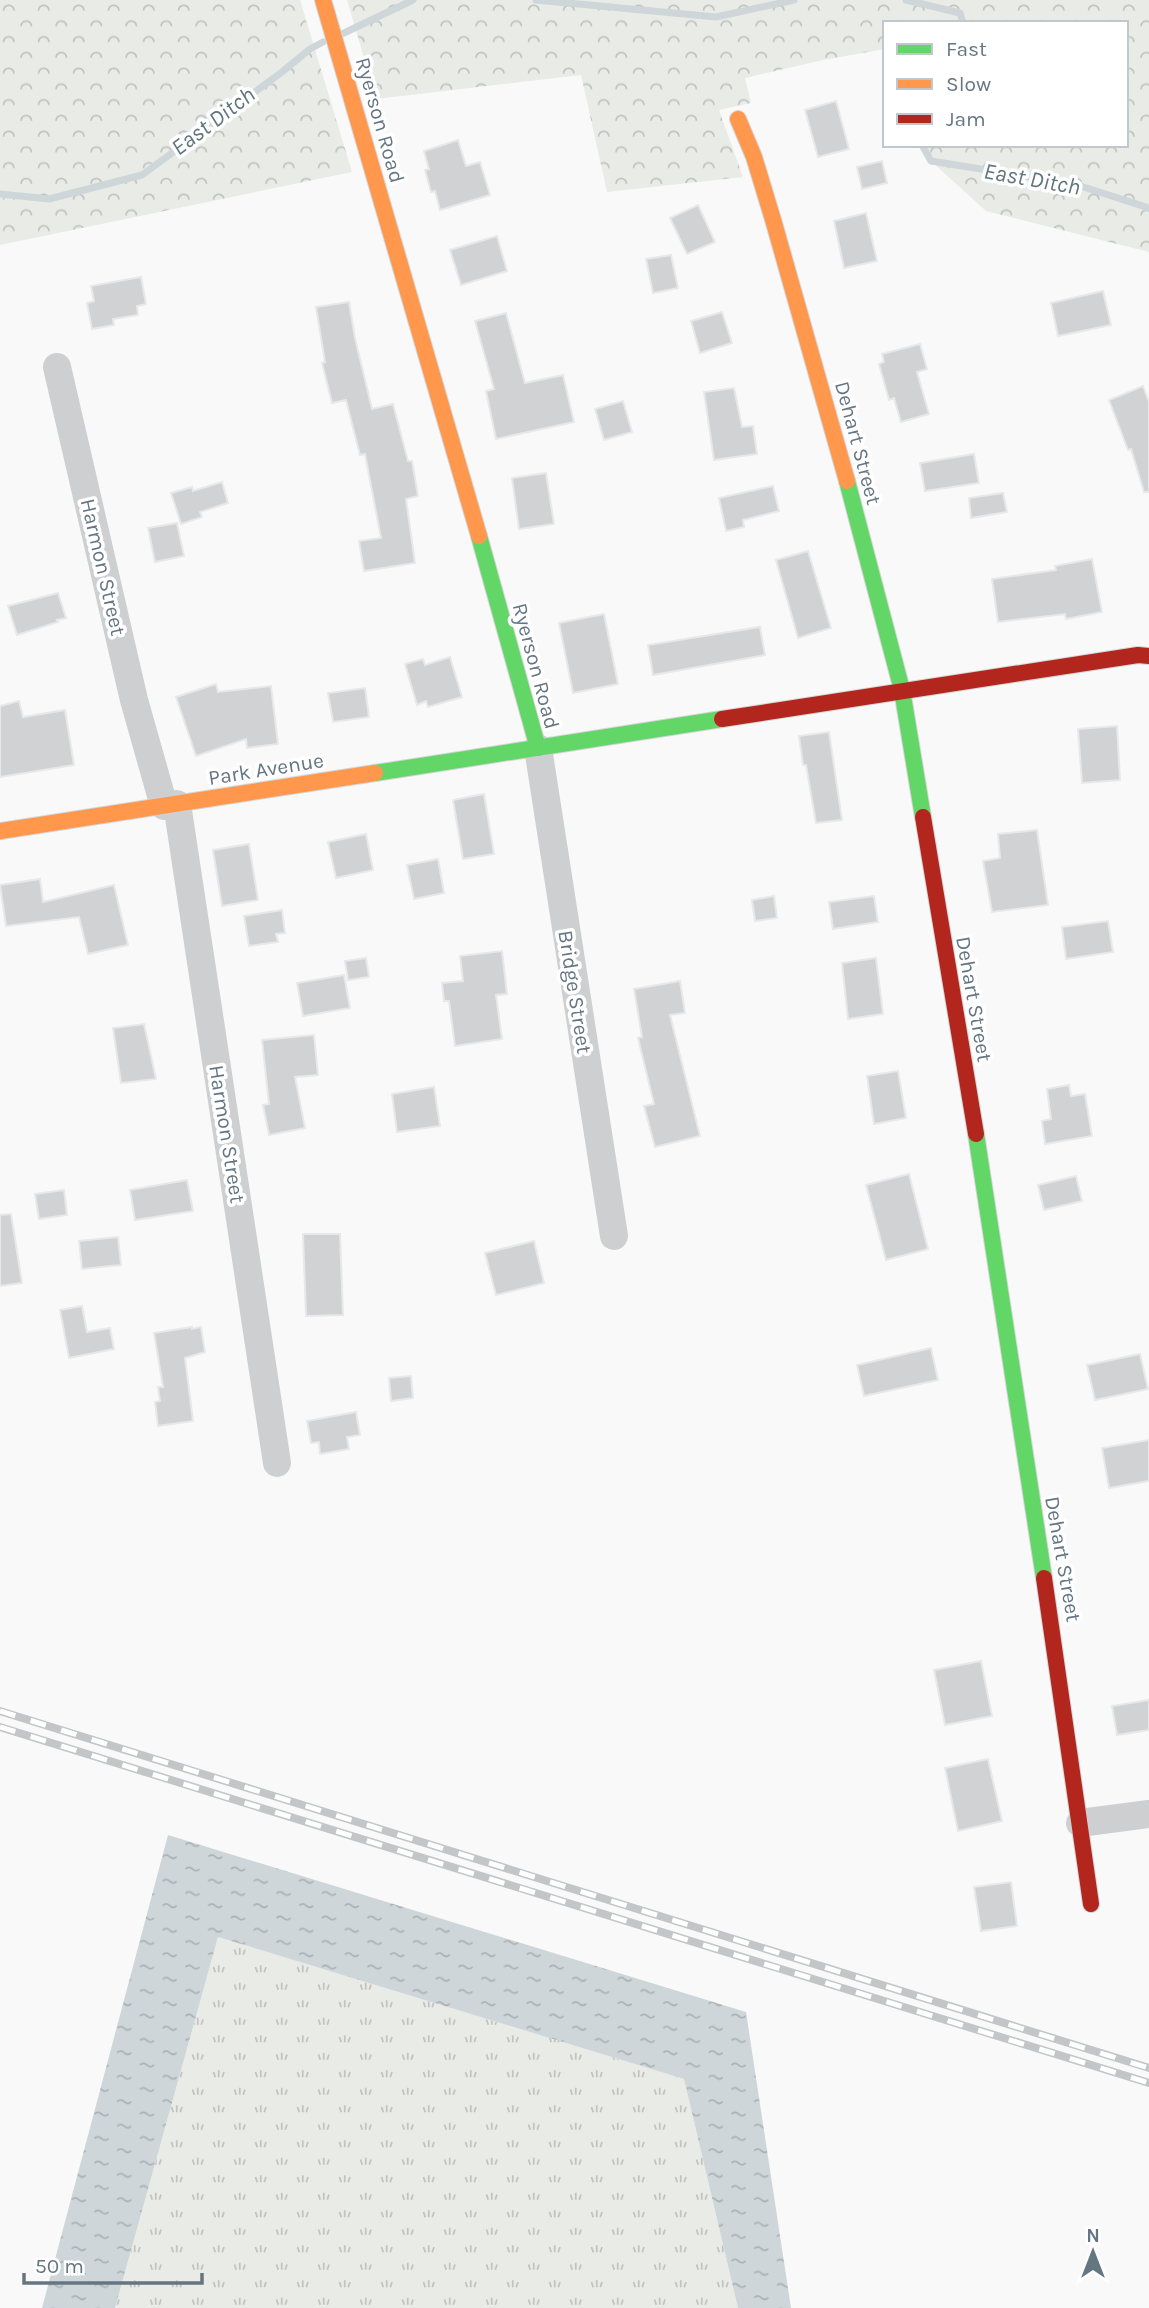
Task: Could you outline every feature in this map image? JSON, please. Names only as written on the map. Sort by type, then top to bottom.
[{"type":"street","name":"Ryerson Road","points":[[323,0],[538,748],[902,690],[1147,655]]},
{"type":"street","name":"Dehart Street","points":[[738,119],[754,157],[774,223],[841,459],[902,690],[1002,1293],[1091,1904]]},
{"type":"street","name":"Harmon Street","points":[[57,367],[134,700],[171,805],[277,1463]]},
{"type":"street","name":"Park Avenue","points":[[0,831],[538,748]]},
{"type":"street","name":"Bridge Street","points":[[538,748],[614,1236]]},
{"type":"street","points":[[1080,1823],[1149,1814]]},
{"type":"green space","points":[[0,0],[300,0],[352,172],[0,245]]},
{"type":"green space","points":[[347,0],[1149,0],[1149,252],[986,211],[931,161],[923,147],[1128,147],[1128,21],[883,21],[883,49],[745,78],[751,103],[719,110],[743,177],[607,192],[581,75],[376,99]]},
{"type":"green space","points":[[218,1937],[684,2079],[738,2308],[115,2308]]},
{"type":"water","points":[[168,1835],[746,2012],[791,2308],[738,2308],[684,2079],[218,1937],[115,2308],[42,2308]]},
{"type":"building","points":[[836,101],[849,149],[818,157],[805,110]]},
{"type":"building","points":[[458,140],[466,166],[480,162],[490,195],[440,210],[435,191],[431,192],[425,170],[429,169],[424,151]]},
{"type":"building","points":[[882,161],[887,183],[862,189],[857,167]]},
{"type":"building","points":[[698,205],[715,242],[687,254],[670,218]]},
{"type":"building","points":[[866,213],[877,261],[844,268],[834,221]]},
{"type":"building","points":[[497,236],[507,271],[461,285],[450,250]]},
{"type":"building","points":[[671,255],[678,288],[653,293],[646,259]]},
{"type":"building","points":[[141,277],[146,304],[137,306],[138,315],[113,319],[114,325],[92,329],[87,303],[94,301],[91,286]]},
{"type":"building","points":[[1103,291],[1111,325],[1058,336],[1051,303]]},
{"type":"building","points":[[349,302],[372,409],[393,404],[408,461],[412,461],[418,496],[406,499],[415,563],[364,571],[359,541],[381,538],[365,454],[360,455],[346,400],[332,403],[322,363],[325,362],[316,307]]},
{"type":"building","points":[[722,312],[732,343],[700,353],[691,321]]},
{"type":"building","points":[[506,313],[525,383],[563,375],[574,422],[496,439],[486,391],[494,389],[475,321]]},
{"type":"building","points":[[920,344],[927,369],[917,372],[929,414],[901,422],[894,398],[889,400],[879,364],[884,362],[882,354]]},
{"type":"building","points":[[1143,386],[1149,402],[1149,492],[1144,492],[1131,449],[1128,450],[1109,400]]},
{"type":"building","points":[[734,388],[742,427],[753,426],[757,454],[714,460],[704,392]]},
{"type":"building","points":[[623,401],[632,432],[604,440],[595,409]]},
{"type":"building","points":[[974,454],[979,483],[925,491],[920,463]]},
{"type":"building","points":[[546,473],[554,524],[519,529],[512,478]]},
{"type":"building","points":[[222,482],[228,503],[200,512],[202,517],[181,524],[171,493],[192,487],[193,491]]},
{"type":"building","points":[[773,486],[779,511],[743,520],[744,527],[726,531],[719,498]]},
{"type":"building","points":[[1003,493],[1007,512],[971,518],[969,498]]},
{"type":"building","points":[[177,523],[184,556],[155,562],[148,528]]},
{"type":"building","points":[[808,551],[831,628],[798,638],[776,560]]},
{"type":"building","points":[[1092,559],[1102,612],[1066,619],[1065,614],[998,622],[992,579],[1056,570],[1055,566]]},
{"type":"building","points":[[58,593],[66,618],[17,635],[8,606]]},
{"type":"building","points":[[604,614],[618,684],[573,693],[559,623]]},
{"type":"building","points":[[760,627],[765,655],[653,675],[648,645]]},
{"type":"building","points":[[450,657],[462,697],[428,707],[426,701],[417,705],[405,664],[423,659],[425,665]]},
{"type":"building","points":[[216,684],[218,692],[271,686],[278,744],[247,748],[246,739],[196,756],[176,697]]},
{"type":"building","points":[[365,688],[369,717],[333,722],[328,693]]},
{"type":"building","points":[[19,701],[23,717],[65,710],[74,765],[0,777],[0,706]]},
{"type":"building","points":[[1117,726],[1120,780],[1082,783],[1078,729]]},
{"type":"building","points":[[829,732],[842,820],[816,823],[799,736]]},
{"type":"building","points":[[484,794],[494,854],[463,859],[453,800]]},
{"type":"building","points":[[1037,830],[1048,905],[992,912],[983,861],[1000,858],[998,834]]},
{"type":"building","points":[[366,834],[373,870],[336,878],[328,842]]},
{"type":"building","points":[[249,844],[258,900],[222,906],[213,850]]},
{"type":"building","points":[[438,859],[444,893],[414,899],[407,865]]},
{"type":"building","points":[[40,879],[43,902],[114,885],[128,945],[88,954],[79,917],[6,926],[0,885]]},
{"type":"building","points":[[774,896],[777,918],[755,921],[752,900]]},
{"type":"building","points":[[874,896],[878,922],[833,929],[829,902]]},
{"type":"building","points":[[282,910],[285,933],[276,934],[278,942],[249,946],[244,916]]},
{"type":"building","points":[[1108,921],[1113,952],[1066,959],[1062,927]]},
{"type":"building","points":[[502,951],[507,994],[496,995],[502,1039],[455,1046],[449,1001],[444,1001],[442,983],[463,981],[460,956]]},
{"type":"building","points":[[366,958],[369,977],[348,980],[345,961]]},
{"type":"building","points":[[876,958],[883,1014],[848,1019],[842,963]]},
{"type":"building","points":[[344,975],[350,1008],[303,1016],[297,983]]},
{"type":"building","points":[[680,981],[685,1013],[670,1015],[700,1136],[655,1147],[644,1106],[654,1104],[638,1038],[642,1037],[634,989]]},
{"type":"building","points":[[144,1024],[156,1079],[121,1083],[113,1028]]},
{"type":"building","points":[[314,1035],[318,1075],[295,1077],[305,1128],[269,1135],[263,1105],[269,1104],[262,1040]]},
{"type":"building","points":[[898,1071],[906,1118],[874,1124],[867,1076]]},
{"type":"building","points":[[1069,1085],[1071,1096],[1085,1094],[1092,1136],[1045,1144],[1042,1121],[1051,1119],[1047,1089]]},
{"type":"building","points":[[434,1087],[440,1126],[397,1132],[392,1094]]},
{"type":"building","points":[[909,1174],[928,1249],[886,1260],[866,1185]]},
{"type":"building","points":[[1076,1176],[1082,1201],[1044,1210],[1038,1185]]},
{"type":"building","points":[[187,1180],[193,1211],[135,1220],[130,1190]]},
{"type":"building","points":[[64,1190],[67,1215],[39,1219],[35,1194]]},
{"type":"building","points":[[11,1214],[22,1283],[0,1286],[0,1215]]},
{"type":"building","points":[[303,1234],[340,1234],[343,1315],[306,1316]]},
{"type":"building","points":[[118,1237],[121,1265],[82,1269],[79,1241]]},
{"type":"building","points":[[534,1241],[544,1283],[496,1295],[485,1253]]},
{"type":"building","points":[[82,1306],[87,1332],[110,1328],[114,1349],[69,1358],[60,1310]]},
{"type":"building","points":[[201,1327],[205,1352],[185,1358],[193,1421],[158,1426],[155,1402],[160,1401],[158,1387],[163,1387],[154,1333]]},
{"type":"building","points":[[931,1348],[938,1380],[864,1396],[857,1365]]},
{"type":"building","points":[[1140,1354],[1148,1389],[1095,1400],[1087,1365]]},
{"type":"building","points":[[411,1376],[413,1398],[391,1401],[389,1378]]},
{"type":"building","points":[[356,1412],[360,1435],[347,1437],[349,1449],[320,1454],[319,1442],[311,1443],[307,1421]]},
{"type":"building","points":[[1149,1440],[1149,1481],[1109,1488],[1102,1448]]},
{"type":"building","points":[[981,1661],[992,1716],[945,1725],[934,1670]]},
{"type":"building","points":[[1149,1700],[1149,1730],[1117,1735],[1112,1706]]},
{"type":"building","points":[[988,1759],[1002,1821],[958,1831],[945,1768]]},
{"type":"building","points":[[1011,1882],[1017,1926],[981,1931],[974,1887]]},
{"type":"waterway","name":"East Ditch","points":[[344,33],[413,0]]},
{"type":"waterway","name":"East Ditch","points":[[536,0],[716,17],[794,0]]},
{"type":"waterway","name":"East Ditch","points":[[906,0],[960,13],[962,21]]},
{"type":"waterway","name":"East Ditch","points":[[0,194],[49,199],[142,175],[323,42]]},
{"type":"waterway","name":"East Ditch","points":[[923,147],[931,161],[1074,184],[1149,208]]},
{"type":"railway","points":[[0,1711],[1149,2068]]},
{"type":"railway","points":[[0,1727],[1149,2083]]},
{"type":"traffic: fast","points":[[847,481],[902,690],[923,817]]},
{"type":"traffic: fast","points":[[479,536],[538,748]]},
{"type":"traffic: fast","points":[[375,773],[722,719]]},
{"type":"traffic: fast","points":[[976,1134],[1044,1578]]},
{"type":"traffic: slow","points":[[323,0],[479,536]]},
{"type":"traffic: slow","points":[[738,119],[754,157],[774,223],[847,481]]},
{"type":"traffic: slow","points":[[0,831],[375,773]]},
{"type":"traffic: jam","points":[[722,719],[1138,655],[1149,656]]},
{"type":"traffic: jam","points":[[923,817],[976,1134]]},
{"type":"traffic: jam","points":[[1044,1578],[1091,1904]]}]
